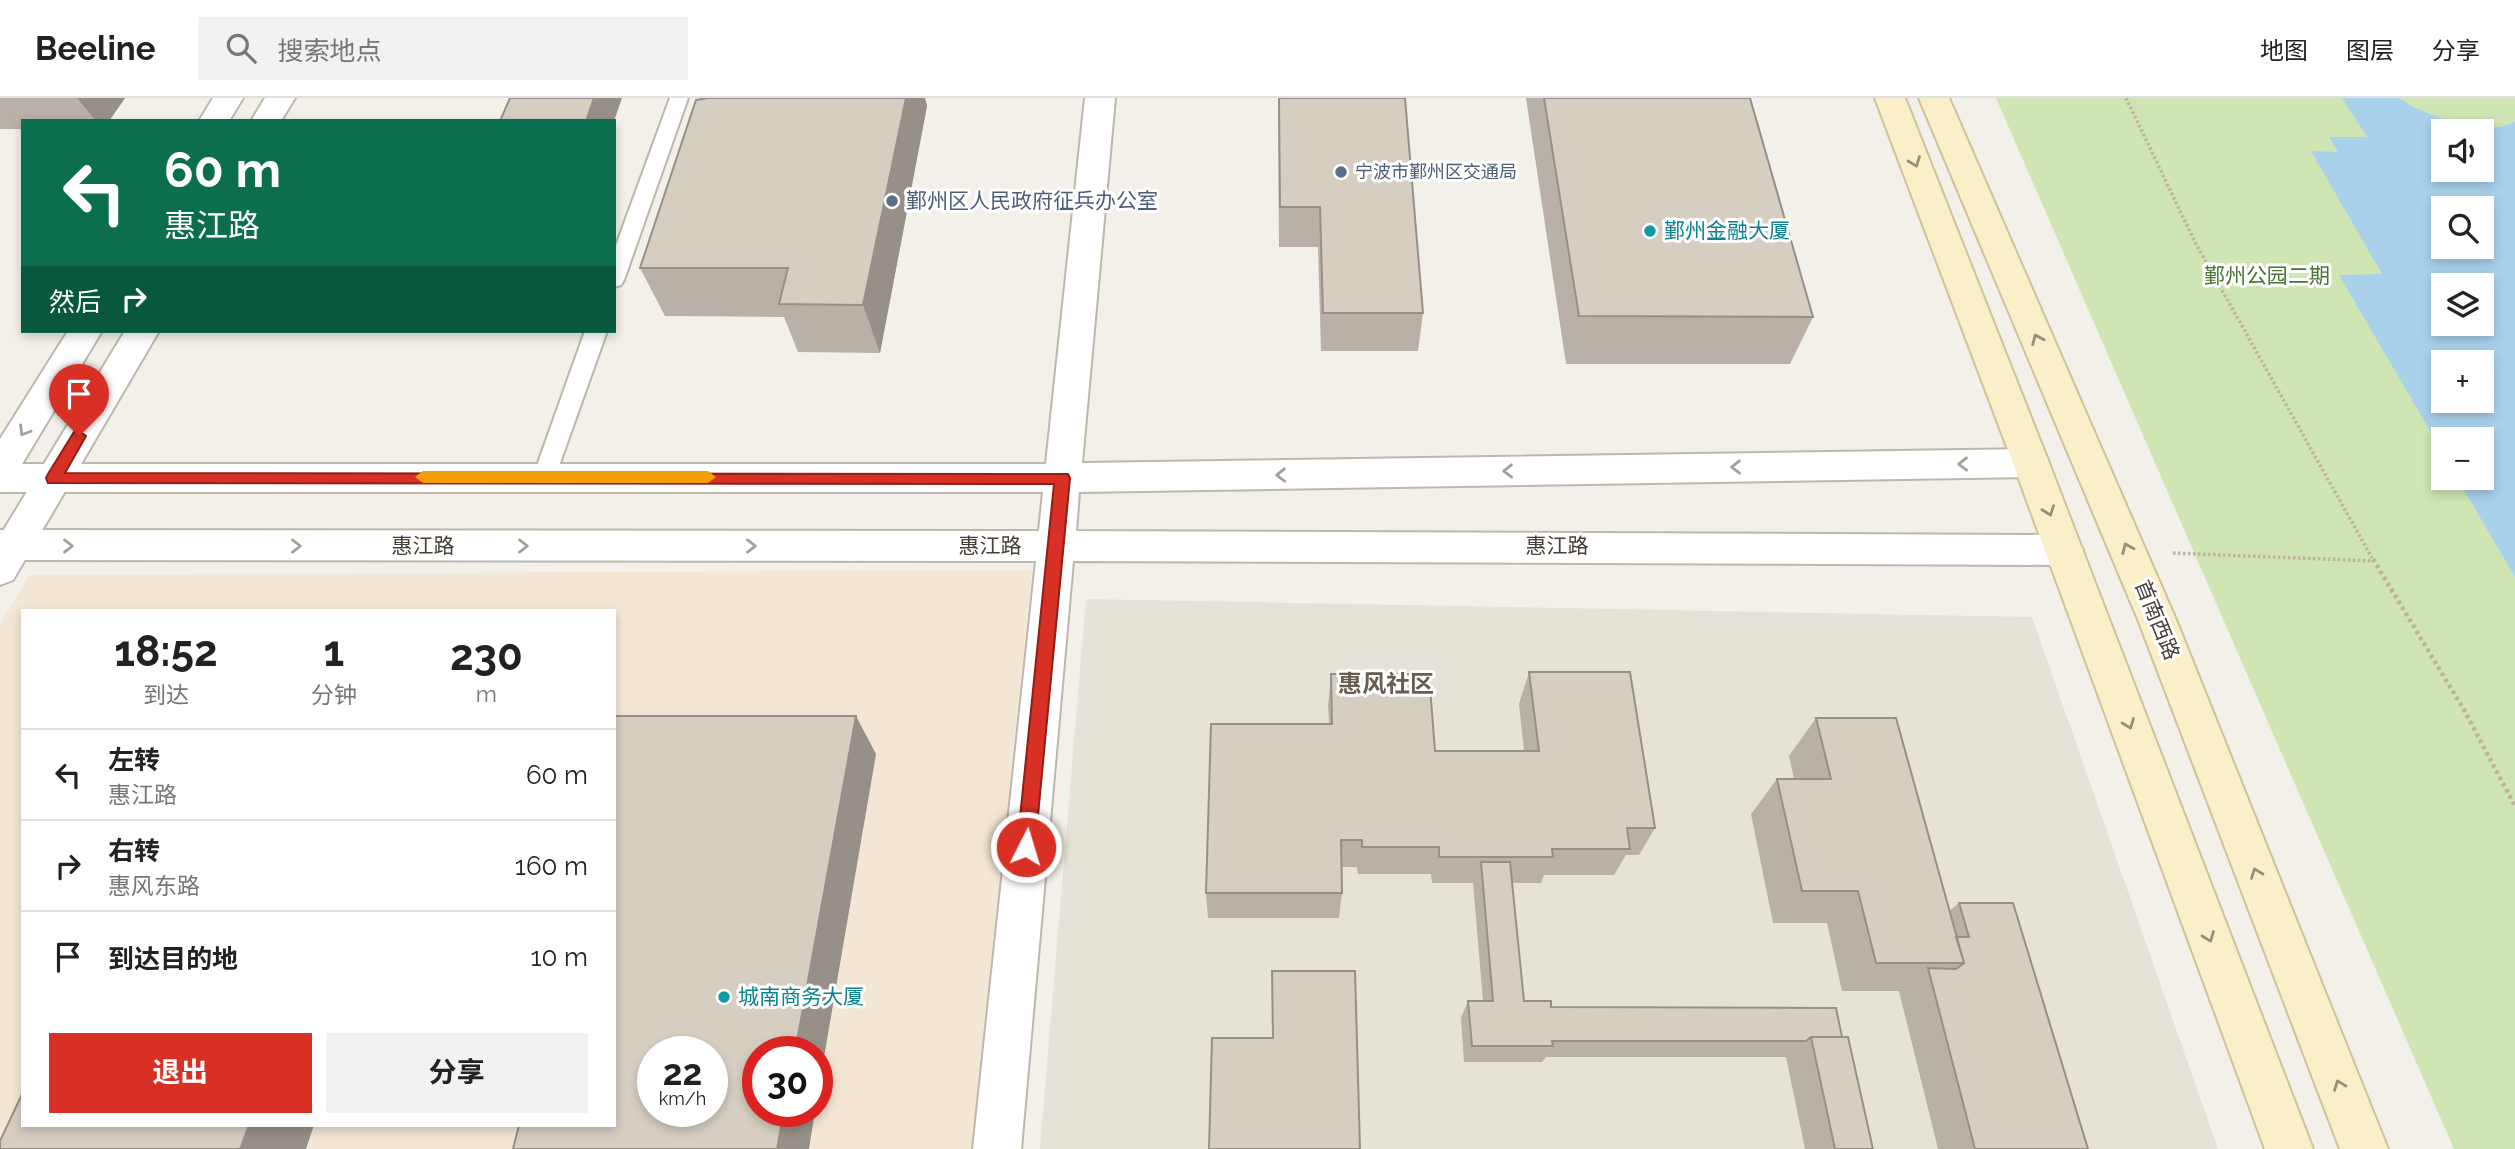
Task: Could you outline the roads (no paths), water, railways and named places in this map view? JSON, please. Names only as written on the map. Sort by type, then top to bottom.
[{"type":"main road","points":[[1890,98],[2031,463],[2289,1149]]},
{"type":"main road","name":"首南西路","points":[[1934,98],[2163,634],[2364,1149]]},
{"type":"street","points":[[215,119],[228,98]]},
{"type":"street","points":[[267,119],[280,98]]},
{"type":"street","points":[[997,1149],[1100,98]]},
{"type":"street","points":[[0,469],[84,333]]},
{"type":"street","points":[[5,553],[54,478],[141,333]]},
{"type":"street","points":[[0,478],[1062,478],[2031,463]]},
{"type":"street","name":"惠江路","points":[[5,553],[1055,545],[2064,550]]},
{"type":"lane","points":[[616,274],[679,98]]},
{"type":"lane","points":[[544,477],[595,333]]},
{"type":"water","points":[[2342,98],[2397,98],[2443,119],[2431,119],[2431,182],[2494,182],[2494,127],[2515,122],[2515,577],[2464,490],[2494,490],[2494,427],[2431,427],[2431,432],[2339,275],[2382,274],[2311,151],[2338,152],[2329,137],[2367,137]]},
{"type":"place","name":"宁波市鄞州区交通局","points":[[1341,172]]},
{"type":"place","name":"鄞州区人民政府征兵办公室","points":[[892,201]]},
{"type":"place","name":"鄞州金融大厦","points":[[1650,231]]},
{"type":"place","name":"城南商务大厦","points":[[724,997]]},
{"type":"district","name":"惠风社区","points":[[1386,684]]},
{"type":"park label","name":"鄞州公园二期","points":[[2267,276]]}]
